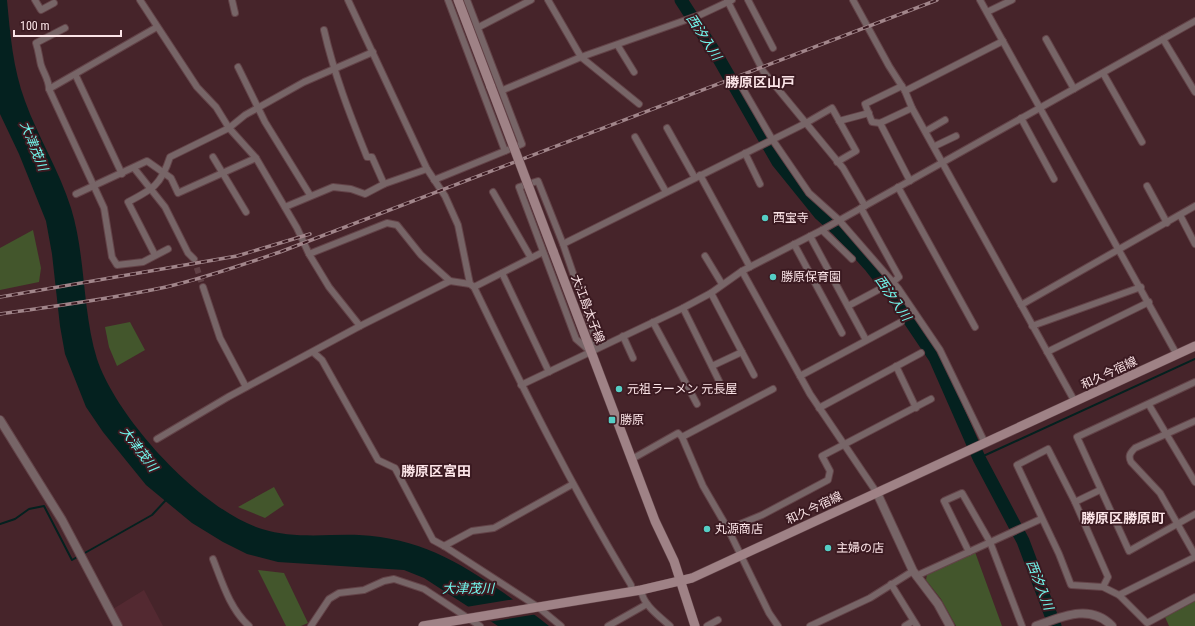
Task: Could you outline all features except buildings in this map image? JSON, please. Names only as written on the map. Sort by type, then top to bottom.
[{"type":"main road","name":"大江島太子線","points":[[458,0],[655,521],[674,561],[695,626]]},
{"type":"main road","name":"和久今宿線","points":[[423,626],[680,583],[740,557],[1195,346]]},
{"type":"street","points":[[35,0],[41,10],[54,3]]},
{"type":"street","points":[[140,0],[197,87],[216,107],[229,128],[256,158],[329,287],[360,326]]},
{"type":"street","points":[[232,0],[235,13]]},
{"type":"street","points":[[348,0],[427,169],[445,196],[458,225],[472,286],[521,385],[596,528],[631,585],[647,604],[670,626]]},
{"type":"street","points":[[464,16],[467,0]]},
{"type":"street","points":[[434,180],[522,144],[479,27],[467,0]]},
{"type":"street","points":[[479,27],[531,0]]},
{"type":"street","points":[[548,0],[581,57],[639,104]]},
{"type":"street","points":[[748,0],[773,48]]},
{"type":"street","points":[[853,0],[889,66],[904,88],[912,108],[944,162],[1032,326],[1075,402]]},
{"type":"street","points":[[980,0],[1141,287],[1177,355]]},
{"type":"street","points":[[987,12],[1012,0]]},
{"type":"street","points":[[502,90],[581,57],[618,46],[700,15],[729,1],[763,71],[837,162],[863,207],[899,277],[893,282]]},
{"type":"street","points":[[449,3],[464,16]]},
{"type":"street","points":[[449,3],[505,151]]},
{"type":"street","points":[[521,385],[683,308],[711,292],[742,271],[822,230],[1195,21]]},
{"type":"street","points":[[49,89],[76,76],[157,27]]},
{"type":"street","points":[[65,28],[36,43],[41,64],[49,82],[49,89],[104,208],[112,257],[117,265],[143,262],[168,249]]},
{"type":"street","points":[[324,30],[333,69],[344,94],[345,105],[368,157],[372,157],[384,184]]},
{"type":"street","points":[[1046,39],[1074,89]]},
{"type":"street","points":[[1163,39],[1195,92]]},
{"type":"street","points":[[912,108],[880,123],[872,122],[865,104],[904,88],[1003,41]]},
{"type":"street","points":[[618,46],[634,72]]},
{"type":"street","points":[[155,255],[128,202],[153,189],[165,174],[170,157],[229,128],[245,114],[333,69],[373,52]]},
{"type":"street","points":[[238,66],[257,108],[310,195]]},
{"type":"street","points":[[1103,73],[1142,142]]},
{"type":"street","points":[[76,76],[122,174]]},
{"type":"street","points":[[739,82],[772,139],[809,194],[840,220],[893,282],[940,350],[984,444]]},
{"type":"street","points":[[563,244],[806,123],[832,108],[856,151],[837,162]]},
{"type":"street","points":[[839,121],[869,113]]},
{"type":"street","points":[[1021,118],[1054,179]]},
{"type":"street","points":[[926,131],[945,120]]},
{"type":"street","points":[[880,123],[910,181]]},
{"type":"street","points":[[667,128],[750,267]]},
{"type":"street","points":[[935,146],[956,136]]},
{"type":"street","points":[[635,137],[666,192]]},
{"type":"street","points":[[745,153],[760,184]]},
{"type":"street","points":[[213,157],[246,212]]},
{"type":"street","points":[[76,194],[122,174],[147,161],[171,178],[178,193],[256,158]]},
{"type":"street","points":[[134,168],[153,189],[165,207],[188,253],[194,259]]},
{"type":"street","points":[[285,207],[310,195],[333,187],[351,189],[365,194],[384,184],[427,169]]},
{"type":"street","points":[[538,181],[563,244],[594,337],[592,352],[576,339],[519,187],[538,181]]},
{"type":"street","points":[[1147,186],[1167,223]]},
{"type":"street","points":[[898,187],[975,327]]},
{"type":"street","points":[[493,192],[531,258]]},
{"type":"street","points":[[1021,305],[1195,206]]},
{"type":"street","points":[[1180,215],[1195,244]]},
{"type":"street","points":[[309,254],[387,222],[397,225],[421,255],[450,281],[472,286],[502,273],[543,252]]},
{"type":"street","points":[[822,230],[852,259]]},
{"type":"street","points":[[810,236],[866,340]]},
{"type":"street","points":[[794,244],[842,333]]},
{"type":"street","points":[[705,256],[722,284]]},
{"type":"street","points":[[742,271],[819,408],[877,493],[915,574],[938,604],[950,626]]},
{"type":"street","points":[[502,273],[549,372]]},
{"type":"street","points":[[157,439],[246,387],[360,326],[450,281]]},
{"type":"street","points":[[203,287],[220,338],[246,387]]},
{"type":"street","points":[[1032,326],[1141,287]]},
{"type":"street","points":[[848,306],[878,290]]},
{"type":"street","points":[[711,292],[754,375]]},
{"type":"street","points":[[1047,352],[1149,302]]},
{"type":"street","points":[[683,308],[724,391]]},
{"type":"street","points":[[653,322],[697,404]]},
{"type":"street","points":[[800,376],[901,322]]},
{"type":"street","points":[[623,336],[633,358]]},
{"type":"street","points":[[313,352],[322,360],[378,460],[395,468],[432,540],[444,546],[538,606],[561,626]]},
{"type":"street","points":[[712,366],[742,352]]},
{"type":"street","points":[[819,408],[921,353]]},
{"type":"street","points":[[896,366],[916,408]]},
{"type":"street","points":[[1195,382],[1077,437],[1128,551],[1195,514]]},
{"type":"street","points":[[682,437],[773,389]]},
{"type":"street","points":[[728,530],[762,515],[828,480],[830,471],[822,456],[931,400]]},
{"type":"street","points":[[1148,405],[1195,482]]},
{"type":"street","points":[[0,420],[62,520],[118,626]]},
{"type":"street","points":[[1119,595],[1195,556],[1160,493],[1129,458],[1130,452],[1135,448],[1195,421]]},
{"type":"street","points":[[632,459],[678,433],[682,437],[703,486],[728,530],[769,613],[778,626]]},
{"type":"street","points":[[1103,587],[1108,577],[1074,502],[1048,450],[1017,465],[1059,554],[1071,585],[1103,587],[1119,595],[1147,623],[1195,597]]},
{"type":"street","points":[[444,546],[472,531],[494,528],[573,484]]},
{"type":"street","points":[[1074,502],[1100,490]]},
{"type":"street","points":[[969,552],[944,501],[962,493],[990,542],[1022,626]]},
{"type":"street","points":[[810,626],[870,598],[891,584],[969,552],[1008,533],[1042,519]]},
{"type":"street","points":[[213,559],[228,597],[234,608],[249,626]]},
{"type":"street","points":[[311,626],[329,599],[339,593],[364,590],[384,581],[394,579],[424,589],[480,626]]},
{"type":"street","points":[[891,584],[915,624],[905,626]]},
{"type":"street","points":[[608,626],[617,624],[647,604]]},
{"type":"street","points":[[1036,626],[1078,612],[1090,613],[1112,626]]},
{"type":"street","points":[[707,626],[718,620]]},
{"type":"shaded area","points":[[144,590],[163,626],[122,626],[113,609]]},
{"type":"green space","points":[[33,230],[41,268],[39,282],[0,290],[0,248]]},
{"type":"green space","points":[[130,322],[145,350],[117,366],[109,347],[105,327]]},
{"type":"green space","points":[[274,487],[284,505],[265,518],[238,507]]},
{"type":"green space","points":[[975,552],[1002,626],[956,626],[941,599],[926,580],[927,575]]},
{"type":"green space","points":[[258,570],[284,573],[308,623],[301,626],[286,626]]},
{"type":"green space","points":[[1195,600],[1195,626],[1169,626],[1165,617]]},
{"type":"water","name":"大津茂川","points":[[0,0],[7,0],[15,64],[25,101],[61,180],[71,208],[79,245],[92,340],[97,359],[107,383],[142,434],[188,483],[213,503],[238,519],[262,529],[286,534],[359,535],[380,537],[418,546],[453,561],[469,570],[533,613],[549,626],[498,626],[424,578],[404,570],[278,562],[247,554],[223,542],[192,523],[146,485],[103,432],[86,407],[65,354],[60,326],[52,254],[46,221],[19,154],[0,114]]},
{"type":"pier","points":[[515,599],[538,614],[488,622],[466,607]]},
{"type":"waterway","name":"西汐入川","points":[[681,0],[719,59],[778,162],[820,214],[838,230],[871,267],[892,294],[935,358],[979,458],[1023,541],[1055,626]]},
{"type":"waterway","points":[[979,458],[1195,359]]},
{"type":"waterway","points":[[83,554],[152,515],[166,500]]},
{"type":"waterway","points":[[0,524],[15,519],[29,509],[44,506],[72,560],[79,556]]},
{"type":"tunnel","points":[[194,259],[203,287]]},
{"type":"railway","points":[[0,314],[104,299],[166,287],[252,262],[937,0]]},
{"type":"railway","points":[[0,297],[237,256],[310,234]]},
{"type":"place","name":"西宝寺","points":[[765,218]]},
{"type":"place","name":"勝原保育園","points":[[773,277]]},
{"type":"place","name":"元祖ラーメン 元長屋","points":[[619,389]]},
{"type":"place","name":"勝原","points":[[612,420]]},
{"type":"place","name":"丸源商店","points":[[707,529]]},
{"type":"place","name":"主婦の店","points":[[828,548]]},
{"type":"district","name":"勝原区山戸","points":[[760,82]]},
{"type":"district","name":"勝原区宮田","points":[[436,471]]},
{"type":"district","name":"勝原区勝原町","points":[[1123,518]]}]
